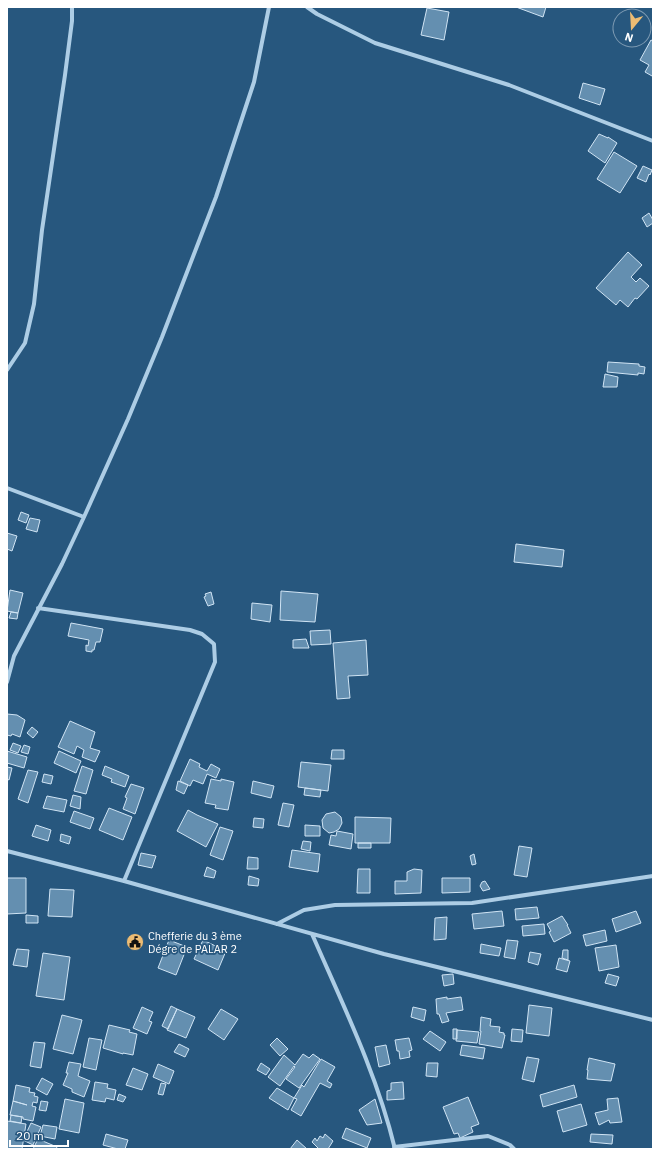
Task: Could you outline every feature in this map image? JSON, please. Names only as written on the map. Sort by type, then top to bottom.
[{"type":"street","points":[[7,370],[25,343],[34,304],[42,230],[72,21],[72,7]]},
{"type":"street","points":[[7,682],[14,656],[62,564],[84,517],[128,419],[162,337],[216,197],[254,82],[269,7]]},
{"type":"street","points":[[307,7],[317,14],[375,44],[509,85],[653,141]]},
{"type":"street","points":[[7,488],[84,517]]},
{"type":"street","points":[[38,608],[190,630],[202,634],[214,644],[215,662],[124,881]]},
{"type":"street","points":[[7,851],[124,881],[384,954],[653,1020]]},
{"type":"street","points":[[276,924],[304,910],[335,905],[472,903],[653,876]]},
{"type":"street","points":[[312,934],[369,1064],[388,1122],[394,1148],[488,1136],[510,1145],[514,1149]]},
{"type":"building","points":[[516,7],[546,7],[543,17]]},
{"type":"building","points":[[427,8],[449,12],[444,40],[421,35]]},
{"type":"building","points":[[653,41],[652,76],[645,72],[649,65],[640,60],[647,48],[652,48]]},
{"type":"building","points":[[583,83],[605,89],[600,105],[579,98]]},
{"type":"building","points":[[599,134],[608,137],[617,143],[605,163],[588,151]]},
{"type":"building","points":[[614,152],[637,166],[620,193],[597,179]]},
{"type":"building","points":[[643,166],[652,170],[646,182],[637,178]]},
{"type":"building","points":[[649,213],[653,223],[647,227],[642,218]]},
{"type":"building","points":[[628,252],[642,265],[631,277],[636,282],[640,278],[649,286],[637,299],[635,298],[628,307],[620,300],[616,305],[596,288]]},
{"type":"building","points":[[608,362],[639,364],[639,366],[645,367],[644,374],[638,373],[638,375],[607,372]]},
{"type":"building","points":[[605,374],[618,377],[617,387],[603,387]]},
{"type":"building","points":[[21,512],[29,515],[26,523],[18,520]]},
{"type":"building","points":[[30,518],[40,520],[37,532],[26,529]]},
{"type":"building","points":[[7,533],[17,536],[12,551],[7,549]]},
{"type":"building","points":[[516,544],[564,550],[562,567],[514,562]]},
{"type":"building","points":[[10,590],[23,593],[18,613],[7,611]]},
{"type":"building","points":[[281,591],[318,594],[315,622],[280,620]]},
{"type":"building","points":[[211,592],[214,604],[208,606],[204,597],[206,596],[205,594]]},
{"type":"building","points":[[252,603],[272,605],[270,622],[251,619]]},
{"type":"building","points":[[11,612],[18,613],[17,619],[9,618]]},
{"type":"building","points":[[71,623],[103,629],[100,642],[96,642],[92,652],[86,651],[86,645],[88,646],[89,640],[68,636]]},
{"type":"building","points":[[330,630],[331,644],[311,645],[310,631]]},
{"type":"building","points":[[306,639],[309,648],[293,648],[293,640]]},
{"type":"building","points":[[366,640],[368,675],[348,676],[350,698],[337,699],[333,643]]},
{"type":"building","points":[[7,714],[17,715],[25,720],[20,737],[12,734],[11,736],[7,735]]},
{"type":"building","points":[[70,721],[95,732],[90,748],[100,751],[95,762],[82,757],[84,750],[77,746],[74,754],[58,747]]},
{"type":"building","points":[[32,727],[38,732],[33,738],[27,733]]},
{"type":"building","points":[[13,743],[21,746],[18,753],[10,750]]},
{"type":"building","points":[[24,745],[30,747],[28,754],[21,752]]},
{"type":"building","points":[[332,750],[344,750],[344,759],[331,759]]},
{"type":"building","points":[[7,751],[27,757],[24,768],[7,763]]},
{"type":"building","points":[[59,751],[81,761],[76,773],[54,763]]},
{"type":"building","points":[[190,759],[200,764],[199,767],[207,771],[211,764],[220,769],[216,778],[207,774],[203,784],[193,780],[190,786],[180,781]]},
{"type":"building","points":[[301,762],[331,765],[328,791],[298,787]]},
{"type":"building","points":[[82,766],[93,770],[86,794],[74,791]]},
{"type":"building","points":[[105,766],[129,776],[125,787],[111,782],[112,779],[102,775]]},
{"type":"building","points":[[7,767],[12,768],[9,780],[7,779]]},
{"type":"building","points":[[28,770],[38,772],[28,803],[18,799]]},
{"type":"building","points":[[44,774],[53,776],[51,784],[42,782]]},
{"type":"building","points":[[211,779],[221,781],[221,779],[234,782],[228,810],[215,808],[216,805],[205,803]]},
{"type":"building","points":[[178,781],[188,785],[184,794],[176,790]]},
{"type":"building","points":[[253,781],[274,786],[271,798],[251,793]]},
{"type":"building","points":[[131,784],[144,788],[135,814],[123,809],[127,798],[125,797]]},
{"type":"building","points":[[305,788],[321,790],[320,797],[304,795]]},
{"type":"building","points":[[73,795],[81,797],[80,809],[70,806]]},
{"type":"building","points":[[47,796],[67,800],[64,812],[43,808]]},
{"type":"building","points":[[283,803],[294,805],[289,827],[278,825]]},
{"type":"building","points":[[109,808],[132,817],[123,840],[99,830]]},
{"type":"building","points":[[188,810],[218,824],[206,847],[177,831]]},
{"type":"building","points":[[74,811],[94,818],[90,829],[70,822]]},
{"type":"building","points":[[335,812],[341,817],[342,823],[339,829],[329,833],[323,828],[322,820],[326,814]]},
{"type":"building","points":[[355,817],[391,818],[390,843],[355,843]]},
{"type":"building","points":[[254,818],[264,819],[263,828],[253,827]]},
{"type":"building","points":[[36,825],[51,830],[48,841],[32,836]]},
{"type":"building","points":[[305,825],[320,826],[320,836],[305,836]]},
{"type":"building","points":[[220,827],[233,831],[223,860],[210,855]]},
{"type":"building","points":[[337,831],[353,834],[351,849],[329,845],[331,835],[336,836]]},
{"type":"building","points":[[61,834],[71,837],[69,844],[60,841]]},
{"type":"building","points":[[303,841],[311,842],[310,851],[301,849]]},
{"type":"building","points":[[358,843],[371,843],[371,848],[358,848]]},
{"type":"building","points":[[519,846],[532,848],[527,877],[514,875]]},
{"type":"building","points":[[292,850],[320,854],[318,872],[289,867]]},
{"type":"building","points":[[141,853],[156,856],[152,868],[138,865]]},
{"type":"building","points":[[474,854],[476,864],[472,865],[470,856]]},
{"type":"building","points":[[248,857],[258,858],[258,869],[247,869]]},
{"type":"building","points":[[207,867],[216,871],[214,878],[204,876]]},
{"type":"building","points":[[358,869],[370,869],[370,893],[357,893]]},
{"type":"building","points":[[414,869],[422,870],[421,893],[395,894],[395,881],[407,881],[407,872]]},
{"type":"building","points":[[249,876],[259,879],[258,886],[248,885]]},
{"type":"building","points":[[7,878],[26,878],[26,913],[7,914]]},
{"type":"building","points":[[442,878],[470,878],[470,892],[442,893]]},
{"type":"building","points":[[485,881],[490,889],[483,891],[480,886],[482,882]]},
{"type":"building","points":[[50,889],[74,890],[72,917],[48,916]]},
{"type":"building","points":[[537,907],[539,918],[516,920],[515,909]]},
{"type":"building","points":[[502,911],[504,926],[474,929],[472,914]]},
{"type":"building","points":[[636,911],[641,923],[616,932],[612,919]]},
{"type":"building","points":[[26,915],[38,916],[38,923],[26,923]]},
{"type":"building","points":[[562,916],[571,933],[554,942],[547,924]]},
{"type":"building","points":[[447,917],[446,939],[434,940],[435,918]]},
{"type":"building","points":[[544,924],[545,934],[523,936],[522,926]]},
{"type":"building","points":[[605,930],[607,941],[586,946],[583,935]]},
{"type":"building","points":[[169,940],[187,947],[176,975],[158,968]]},
{"type":"building","points":[[203,940],[226,951],[218,970],[194,959]]},
{"type":"building","points":[[507,940],[518,941],[515,959],[504,957]]},
{"type":"building","points":[[481,944],[501,948],[499,956],[480,953]]},
{"type":"building","points":[[616,945],[619,967],[599,971],[595,948]]},
{"type":"building","points":[[17,949],[29,950],[27,967],[13,965]]},
{"type":"building","points":[[563,950],[568,950],[568,960],[562,958]]},
{"type":"building","points":[[530,952],[541,954],[538,965],[528,962]]},
{"type":"building","points":[[43,953],[70,957],[64,1000],[36,996]]},
{"type":"building","points":[[559,958],[570,961],[567,972],[556,969]]},
{"type":"building","points":[[453,974],[454,984],[444,986],[442,975]]},
{"type":"building","points":[[608,974],[619,977],[616,986],[605,983]]},
{"type":"building","points":[[447,997],[447,999],[461,997],[463,1010],[446,1013],[449,1021],[442,1023],[439,1014],[437,1014],[436,999]]},
{"type":"building","points":[[529,1005],[552,1008],[549,1036],[526,1033]]},
{"type":"building","points":[[171,1006],[177,1009],[168,1029],[162,1026]]},
{"type":"building","points":[[142,1007],[153,1012],[149,1021],[152,1022],[147,1034],[133,1028]]},
{"type":"building","points":[[413,1007],[426,1010],[424,1021],[411,1017]]},
{"type":"building","points":[[177,1009],[195,1017],[186,1038],[167,1030]]},
{"type":"building","points":[[221,1009],[238,1019],[224,1040],[208,1029]]},
{"type":"building","points":[[62,1015],[82,1020],[73,1054],[53,1049]]},
{"type":"building","points":[[481,1017],[491,1019],[490,1026],[500,1027],[499,1032],[504,1033],[505,1035],[502,1048],[479,1044]]},
{"type":"building","points":[[109,1025],[130,1030],[129,1032],[137,1034],[133,1055],[123,1054],[103,1048]]},
{"type":"building","points":[[453,1029],[457,1029],[457,1039],[453,1039]]},
{"type":"building","points":[[512,1029],[523,1030],[522,1042],[511,1041]]},
{"type":"building","points":[[457,1030],[479,1032],[477,1043],[456,1041]]},
{"type":"building","points":[[430,1031],[446,1042],[440,1051],[423,1039]]},
{"type":"building","points":[[89,1038],[102,1040],[96,1070],[83,1067]]},
{"type":"building","points":[[277,1038],[288,1049],[280,1056],[270,1045]]},
{"type":"building","points":[[409,1038],[412,1050],[409,1051],[410,1057],[400,1059],[395,1040]]},
{"type":"building","points":[[34,1042],[45,1043],[41,1068],[30,1066]]},
{"type":"building","points":[[179,1044],[189,1049],[185,1057],[174,1052]]},
{"type":"building","points":[[386,1045],[390,1064],[379,1067],[375,1047]]},
{"type":"building","points":[[462,1045],[485,1048],[483,1059],[460,1055]]},
{"type":"building","points":[[303,1054],[309,1058],[313,1054],[320,1059],[299,1088],[286,1079],[295,1067],[294,1066],[280,1086],[268,1077],[284,1055],[295,1065]]},
{"type":"building","points":[[527,1057],[539,1059],[534,1082],[522,1079]]},
{"type":"building","points":[[589,1058],[615,1064],[611,1081],[587,1079]]},
{"type":"building","points":[[321,1059],[335,1067],[327,1081],[332,1084],[330,1088],[320,1083],[301,1116],[291,1110],[297,1099],[294,1098],[302,1085],[304,1087]]},
{"type":"building","points":[[69,1062],[81,1064],[78,1076],[90,1081],[84,1097],[72,1092],[72,1089],[63,1085],[68,1073],[66,1073]]},
{"type":"building","points":[[261,1063],[270,1069],[266,1075],[257,1070]]},
{"type":"building","points":[[427,1063],[438,1063],[437,1077],[426,1076]]},
{"type":"building","points":[[158,1064],[174,1071],[169,1084],[153,1077]]},
{"type":"building","points":[[133,1068],[148,1074],[142,1090],[126,1085]]},
{"type":"building","points":[[42,1078],[53,1084],[47,1095],[36,1089]]},
{"type":"building","points":[[95,1082],[108,1084],[107,1088],[116,1090],[114,1100],[106,1098],[105,1102],[92,1100]]},
{"type":"building","points":[[403,1082],[404,1099],[387,1100],[387,1091],[391,1090],[391,1083]]},
{"type":"building","points":[[161,1083],[166,1084],[163,1095],[158,1094]]},
{"type":"building","points":[[16,1085],[30,1088],[29,1092],[35,1093],[34,1096],[38,1097],[37,1103],[33,1102],[32,1106],[36,1107],[33,1121],[23,1119],[23,1117],[10,1115]]},
{"type":"building","points":[[574,1085],[577,1097],[543,1107],[540,1095]]},
{"type":"building","points":[[277,1088],[294,1098],[288,1110],[269,1098]]},
{"type":"building","points":[[119,1094],[126,1097],[123,1102],[117,1100]]},
{"type":"building","points":[[468,1097],[479,1124],[471,1127],[473,1132],[460,1138],[458,1133],[454,1134],[443,1107]]},
{"type":"building","points":[[618,1098],[622,1122],[610,1123],[609,1120],[599,1125],[595,1113],[608,1110],[607,1099]]},
{"type":"building","points":[[65,1099],[84,1103],[79,1133],[59,1129]]},
{"type":"building","points":[[375,1099],[382,1123],[367,1125],[359,1110]]},
{"type":"building","points":[[41,1101],[48,1102],[46,1111],[39,1110]]},
{"type":"building","points":[[581,1104],[587,1125],[563,1132],[557,1111]]},
{"type":"building","points":[[11,1115],[22,1117],[21,1123],[10,1121]]},
{"type":"building","points":[[7,1121],[26,1124],[22,1149],[7,1149]]},
{"type":"building","points":[[31,1123],[41,1127],[33,1145],[23,1140]]},
{"type":"building","points":[[43,1125],[57,1127],[55,1139],[40,1136]]},
{"type":"building","points":[[346,1128],[371,1138],[367,1148],[342,1138]]},
{"type":"building","points":[[106,1134],[128,1140],[125,1149],[118,1149],[103,1145]]},
{"type":"building","points":[[325,1134],[333,1141],[328,1149],[319,1149],[312,1142],[315,1138],[317,1141],[320,1136],[323,1138]]},
{"type":"building","points":[[591,1134],[613,1135],[612,1144],[590,1142]]},
{"type":"building","points":[[38,1139],[57,1147],[56,1149],[33,1149]]},
{"type":"building","points":[[297,1140],[307,1149],[290,1149]]},
{"type":"place","name":"Chefferie du 3 ème Dégre de PALAR 2","points":[[135,942]]}]
